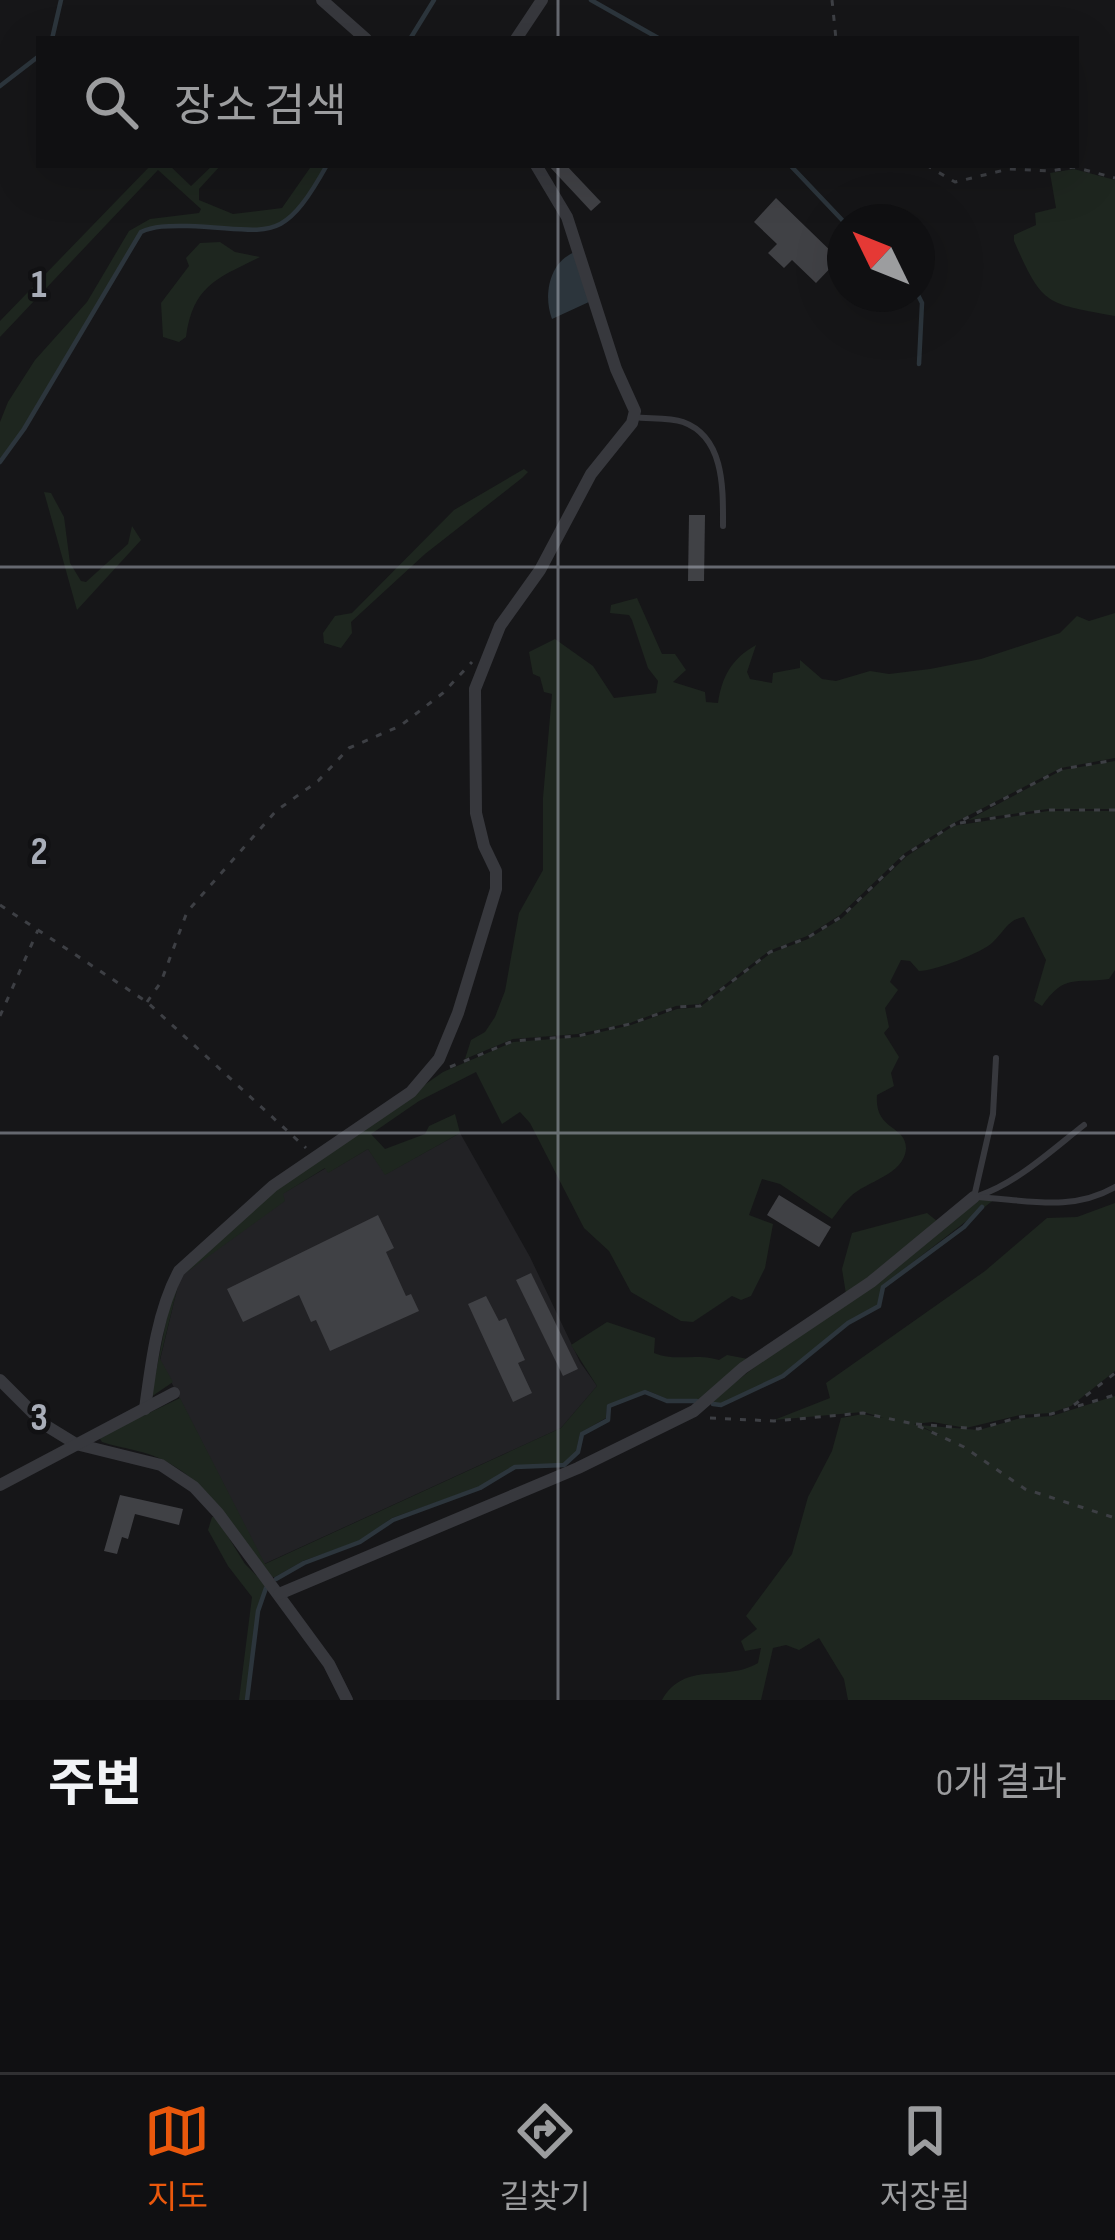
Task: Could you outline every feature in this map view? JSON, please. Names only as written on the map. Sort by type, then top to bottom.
[{"type":"street","points":[[322,0],[363,36]]},
{"type":"street","points":[[518,36],[542,0]]},
{"type":"street","points":[[145,1409],[155,1346],[170,1286],[179,1271],[273,1186],[426,1077],[450,1037],[496,889],[496,871],[476,813],[475,689],[500,626],[540,570],[591,474],[635,411],[616,369],[567,218],[538,168]]},
{"type":"street","points":[[279,1594],[578,1468],[694,1411],[731,1377],[871,1282],[974,1197]]},
{"type":"street","points":[[0,1380],[45,1425],[76,1444],[161,1465],[194,1487],[279,1594],[329,1664],[347,1700]]},
{"type":"street","points":[[0,1485],[174,1393]]},
{"type":"lane","points":[[634,417],[683,422],[704,436],[720,468],[723,526]]},
{"type":"lane","points":[[974,1197],[993,1114],[996,1058]]},
{"type":"lane","points":[[974,1197],[1009,1180],[1084,1125]]},
{"type":"lane","points":[[974,1197],[1052,1205],[1087,1199],[1115,1187]]},
{"type":"path","points":[[832,0],[836,36]]},
{"type":"path","points":[[931,168],[955,182],[1009,169],[1050,172],[1069,168]]},
{"type":"path","points":[[1078,168],[1115,178]]},
{"type":"path","points":[[147,1002],[161,982],[187,913],[276,811],[318,781],[349,748],[400,726],[443,693],[463,668],[489,651]]},
{"type":"path","points":[[426,1077],[513,1041],[578,1036],[677,1007],[700,1006],[770,952],[807,938],[841,917],[906,854],[952,825],[1062,769],[1115,760]]},
{"type":"path","points":[[952,825],[1048,810],[1115,810]]},
{"type":"path","points":[[0,905],[147,1002],[316,1157]]},
{"type":"path","points":[[0,1016],[39,929]]},
{"type":"path","points":[[1072,1407],[1115,1372]]},
{"type":"path","points":[[694,1411],[713,1418],[754,1421],[863,1413],[914,1424],[979,1429],[1115,1395]]},
{"type":"path","points":[[914,1424],[964,1447],[1025,1489],[1115,1517]]},
{"type":"shaded area","points":[[148,168],[172,168],[191,186],[210,168],[218,168],[199,189],[199,200],[233,214],[282,208],[310,168],[324,168],[297,209],[271,226],[169,225],[141,232],[23,429],[0,459],[0,422],[8,402],[35,360],[87,302],[129,231],[150,219],[201,209],[158,170],[0,337],[0,321]]},
{"type":"shaded area","points":[[1074,169],[1115,180],[1115,316],[1050,298],[1032,279],[1014,241],[1014,235],[1036,225],[1035,213],[1056,208],[1050,173]]},
{"type":"shaded area","points":[[220,242],[235,252],[260,257],[201,294],[186,337],[179,342],[163,337],[161,303],[189,266],[186,258],[200,243]]},
{"type":"shaded area","points":[[575,252],[591,301],[552,319],[550,280],[559,263]]},
{"type":"shaded area","points":[[524,469],[528,472],[522,478],[425,554],[351,622],[352,633],[341,648],[324,643],[323,633],[335,616],[352,613],[454,510]]},
{"type":"shaded area","points":[[44,492],[51,493],[64,517],[70,563],[81,581],[86,582],[128,544],[132,526],[141,540],[77,610]]},
{"type":"shaded area","points":[[637,598],[662,654],[675,654],[686,670],[673,682],[705,692],[706,702],[718,703],[729,670],[756,645],[747,672],[750,679],[772,683],[773,673],[800,668],[800,660],[822,679],[836,681],[870,671],[889,674],[981,659],[1060,633],[1077,616],[1089,621],[1115,613],[1115,758],[1061,768],[952,824],[905,853],[840,915],[807,936],[769,951],[700,1004],[676,1006],[630,1023],[578,1034],[513,1039],[465,1059],[471,1040],[485,1032],[495,1017],[505,991],[519,913],[543,870],[543,798],[552,694],[544,692],[540,677],[533,674],[529,652],[555,639],[593,666],[614,698],[656,693],[658,681],[648,668],[632,620],[629,615],[610,613],[611,605]]},
{"type":"shaded area","points":[[1115,761],[1115,809],[1048,809],[968,820],[1062,770]]},
{"type":"shaded area","points":[[1048,811],[1115,811],[1115,970],[1109,979],[1064,984],[1042,1006],[1034,1001],[1046,960],[1024,917],[1010,923],[987,946],[946,965],[919,971],[910,961],[901,960],[890,982],[898,990],[885,1008],[889,1027],[884,1033],[899,1057],[891,1073],[894,1086],[877,1095],[877,1107],[905,1141],[904,1158],[892,1171],[857,1191],[832,1219],[780,1184],[762,1179],[749,1215],[773,1224],[765,1268],[751,1296],[741,1300],[732,1296],[693,1322],[681,1321],[631,1292],[609,1251],[584,1228],[530,1123],[520,1112],[502,1124],[476,1072],[419,1101],[371,1134],[385,1149],[425,1134],[429,1126],[455,1114],[460,1133],[385,1175],[368,1149],[328,1173],[325,1168],[283,1194],[285,1201],[180,1277],[160,1359],[173,1382],[151,1397],[173,1286],[181,1273],[276,1188],[443,1072],[513,1042],[579,1037],[700,1007],[771,953],[808,939],[842,918],[907,856],[953,826]]},
{"type":"shaded area","points":[[460,1133],[597,1386],[561,1428],[264,1564],[160,1360],[180,1277],[282,1194],[326,1168],[329,1172],[368,1149],[386,1174]]},
{"type":"shaded area","points":[[975,1198],[995,1199],[882,1286],[878,1305],[848,1322],[783,1375],[721,1404],[708,1403]]},
{"type":"shaded area","points":[[1115,1203],[1115,1371],[1071,1406],[1051,1413],[1020,1415],[966,1428],[914,1424],[939,1435],[919,1425],[979,1430],[1021,1418],[1052,1416],[1115,1396],[1115,1700],[848,1700],[844,1679],[819,1638],[799,1650],[786,1645],[773,1648],[761,1700],[662,1700],[682,1680],[758,1663],[761,1648],[745,1651],[741,1641],[757,1629],[746,1616],[792,1554],[808,1497],[832,1451],[841,1418],[863,1414],[884,1418],[863,1412],[774,1420],[830,1398],[826,1383],[985,1271],[1047,1218],[1077,1217]]},
{"type":"shaded area","points":[[927,1213],[937,1221],[873,1277],[731,1373],[701,1399],[667,1399],[646,1390],[607,1406],[606,1418],[580,1433],[576,1452],[563,1464],[515,1466],[479,1487],[392,1518],[359,1541],[303,1561],[275,1577],[211,1498],[183,1472],[159,1458],[102,1442],[99,1437],[180,1398],[265,1564],[561,1428],[597,1386],[571,1345],[607,1322],[655,1338],[654,1353],[662,1356],[748,1359],[846,1294],[842,1269],[852,1233]]},
{"type":"shaded area","points":[[212,1517],[266,1585],[257,1610],[246,1700],[239,1700],[252,1597],[208,1530]]},
{"type":"building","points":[[551,168],[569,168],[601,202],[591,211]]},
{"type":"building","points":[[776,198],[827,247],[827,272],[816,283],[792,260],[784,268],[768,253],[777,244],[754,222]]},
{"type":"building","points":[[689,515],[705,515],[704,581],[688,581]]},
{"type":"building","points":[[779,1195],[831,1227],[819,1247],[767,1215]]},
{"type":"building","points":[[378,1215],[394,1248],[386,1252],[406,1296],[411,1294],[419,1311],[330,1351],[299,1295],[243,1322],[227,1289]]},
{"type":"building","points":[[531,1273],[578,1369],[563,1376],[516,1280]]},
{"type":"building","points":[[486,1296],[499,1321],[506,1318],[525,1360],[518,1363],[532,1393],[513,1402],[468,1304]]},
{"type":"building","points":[[120,1495],[183,1509],[179,1525],[135,1514],[128,1539],[122,1537],[117,1554],[104,1551]]},
{"type":"waterway","points":[[53,36],[61,0]]},
{"type":"waterway","points":[[412,36],[434,0]]},
{"type":"waterway","points":[[591,0],[655,36]]},
{"type":"waterway","points":[[0,86],[36,58]]},
{"type":"waterway","points":[[0,462],[141,232],[170,226],[272,227],[298,210],[325,168]]},
{"type":"waterway","points":[[793,168],[827,204]]},
{"type":"waterway","points":[[919,364],[922,312]]},
{"type":"waterway","points":[[713,1404],[721,1405],[783,1376],[848,1323],[879,1306],[883,1287],[964,1227],[982,1207]]},
{"type":"waterway","points":[[276,1579],[360,1542],[393,1520],[480,1488],[515,1467],[564,1465],[578,1452],[582,1434],[608,1420],[609,1406],[645,1392],[667,1401],[697,1401]]},
{"type":"waterway","points":[[247,1700],[258,1611],[266,1588]]}]
